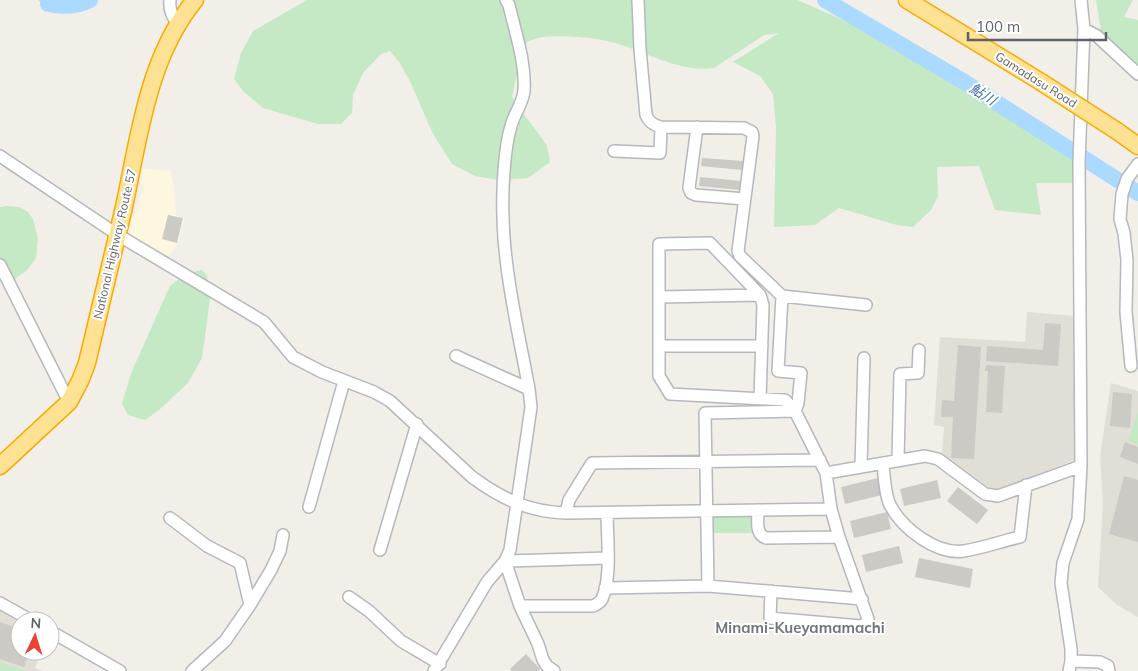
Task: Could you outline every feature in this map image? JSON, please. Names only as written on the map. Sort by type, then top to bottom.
[{"type":"highway","name":"National Highway Route 57","points":[[0,466],[69,402],[80,382],[87,363],[118,235],[147,100],[155,75],[178,24],[195,0]]},
{"type":"highway","name":"Gamadasu Road","points":[[907,0],[1041,82],[1138,146]]},
{"type":"street","points":[[170,0],[171,14],[178,24]]},
{"type":"street","points":[[349,597],[369,611],[400,641],[437,667],[490,577],[505,561],[510,550],[531,407],[509,278],[503,218],[504,184],[509,138],[511,127],[524,93],[523,66],[509,5],[506,0]]},
{"type":"street","points":[[638,0],[646,115],[651,123],[661,126],[744,128],[752,132],[746,199],[738,251],[740,256],[782,296],[866,306]]},
{"type":"street","points":[[1081,0],[1084,29],[1079,146],[1081,466],[1078,519],[1063,563],[1061,583],[1071,649],[1070,666],[1100,662],[1108,666],[1109,671]]},
{"type":"street","points":[[1084,29],[1098,36],[1138,74]]},
{"type":"street","points":[[614,151],[660,153],[661,126]]},
{"type":"street","points":[[697,127],[689,188],[691,193],[746,199]]},
{"type":"street","points":[[0,156],[118,235],[264,322],[293,357],[344,381],[374,392],[390,401],[472,477],[516,504],[547,513],[831,509]]},
{"type":"street","points":[[1131,366],[1126,312],[1127,260],[1124,233],[1120,219],[1122,194],[1138,164]]},
{"type":"street","points":[[760,399],[763,305],[760,295],[710,243],[659,244],[659,376],[670,394],[760,399],[785,400],[795,411],[826,473],[831,509],[868,622],[861,626],[852,626],[770,618],[771,591]]},
{"type":"street","points":[[0,265],[69,402]]},
{"type":"street","points":[[660,297],[760,295]]},
{"type":"street","points":[[782,296],[778,371],[801,373],[798,403],[795,411]]},
{"type":"street","points":[[660,346],[762,346]]},
{"type":"street","points":[[898,460],[900,374],[918,373],[919,350]]},
{"type":"street","points":[[456,356],[529,389]]},
{"type":"street","points":[[861,467],[864,358]]},
{"type":"street","points":[[309,507],[344,381]]},
{"type":"street","points":[[708,586],[705,412],[795,411]]},
{"type":"street","points":[[380,550],[417,424]]},
{"type":"street","points":[[826,473],[932,456],[985,494],[998,496],[1081,466]]},
{"type":"street","points":[[566,513],[568,500],[592,463],[820,460]]},
{"type":"street","points":[[883,463],[889,503],[902,524],[932,545],[942,549],[963,551],[1020,537],[1026,485]]},
{"type":"street","points":[[758,510],[758,531],[762,537],[839,536]]},
{"type":"street","points":[[520,606],[593,606],[599,603],[605,588],[608,558],[607,513]]},
{"type":"street","points":[[170,518],[207,546],[240,563],[250,605]]},
{"type":"street","points":[[192,671],[225,641],[250,605],[272,570],[280,551],[283,535]]},
{"type":"street","points":[[505,561],[608,558]]},
{"type":"street","points":[[505,561],[520,606],[538,644],[543,660],[554,671]]},
{"type":"street","points":[[490,577],[502,577],[512,582]]},
{"type":"street","points":[[605,588],[708,586],[862,599]]},
{"type":"street","points":[[0,603],[14,611]]},
{"type":"street","points":[[60,637],[120,671]]},
{"type":"shaded area","points":[[143,169],[171,171],[176,215],[184,218],[178,244],[167,258],[133,238],[130,233],[131,222],[137,210],[143,188],[140,181]]},
{"type":"shaded area","points":[[1027,312],[1075,316],[1077,459],[1000,490],[989,490],[942,455],[944,427],[934,425],[940,337],[1025,342]]},
{"type":"shaded area","points":[[1111,383],[1138,391],[1138,617],[1117,605],[1098,587],[1103,503],[1100,456]]},
{"type":"shaded area","points":[[0,611],[10,617],[10,661],[37,661],[35,668],[43,671],[0,671]]},
{"type":"green space","points":[[307,0],[797,0],[841,19],[969,88],[1074,157],[1075,183],[1036,183],[1041,215],[995,210],[979,166],[937,167],[938,196],[931,210],[913,227],[897,225],[839,208],[815,225],[774,227],[776,127],[773,94],[760,76],[733,62],[779,33],[764,35],[714,68],[700,69],[673,64],[601,40],[548,36],[527,42],[512,96],[547,145],[550,162],[528,178],[499,180],[475,176],[452,164],[432,132],[410,81],[390,51],[381,54],[363,73],[353,95],[352,113],[341,124],[318,124],[263,108],[244,92],[234,79],[241,53],[253,31]]},
{"type":"green space","points":[[1096,0],[1133,0],[1124,17],[1138,20],[1138,67],[1101,31]]},
{"type":"green space","points":[[0,207],[19,207],[28,212],[33,219],[38,238],[36,258],[27,270],[12,281],[0,281]]},
{"type":"green space","points":[[202,270],[207,276],[210,299],[202,358],[188,383],[159,410],[145,420],[128,415],[122,403],[132,371],[170,286],[185,274]]},
{"type":"green space","points":[[1138,412],[1138,445],[1128,441]]},
{"type":"green space","points":[[751,515],[752,533],[712,533],[712,516]]},
{"type":"green space","points":[[0,662],[25,671],[0,671]]},
{"type":"building","points":[[702,158],[743,161],[742,170],[701,166]]},
{"type":"building","points":[[700,177],[741,181],[740,190],[699,186]]},
{"type":"building","points":[[168,215],[183,218],[177,243],[162,239]]},
{"type":"building","points":[[1045,323],[1061,324],[1058,366],[986,361],[987,346],[1043,350]]},
{"type":"building","points":[[958,345],[981,347],[974,459],[951,458],[953,417],[941,417],[942,400],[954,401]]},
{"type":"building","points":[[986,365],[1005,366],[1002,413],[986,412],[988,371],[985,371]]},
{"type":"building","points":[[1113,392],[1132,394],[1130,428],[1110,426]]},
{"type":"building","points":[[1125,442],[1138,447],[1138,464],[1120,457]]},
{"type":"building","points":[[1124,476],[1138,480],[1138,542],[1109,534]]},
{"type":"building","points":[[878,478],[882,495],[845,504],[841,487]]},
{"type":"building","points":[[937,480],[941,498],[904,506],[900,489]]},
{"type":"building","points":[[958,487],[988,510],[977,524],[947,501]]},
{"type":"building","points":[[887,512],[891,529],[854,538],[850,521]]},
{"type":"building","points":[[899,546],[903,563],[866,572],[862,555]]},
{"type":"building","points":[[919,558],[973,569],[970,588],[915,577]]},
{"type":"building","points":[[0,622],[10,626],[10,661],[26,661],[24,667],[0,659]]},
{"type":"building","points":[[526,654],[540,669],[538,671],[512,671],[510,669]]},
{"type":"waterway","name":"鮎川","points":[[40,0],[48,4]]},
{"type":"waterway","name":"鮎川","points":[[48,4],[69,6],[90,0]]},
{"type":"waterway","name":"鮎川","points":[[825,0],[966,83],[1138,193]]},
{"type":"district","name":"Minami-Kueyamamachi","points":[[800,628]]}]
